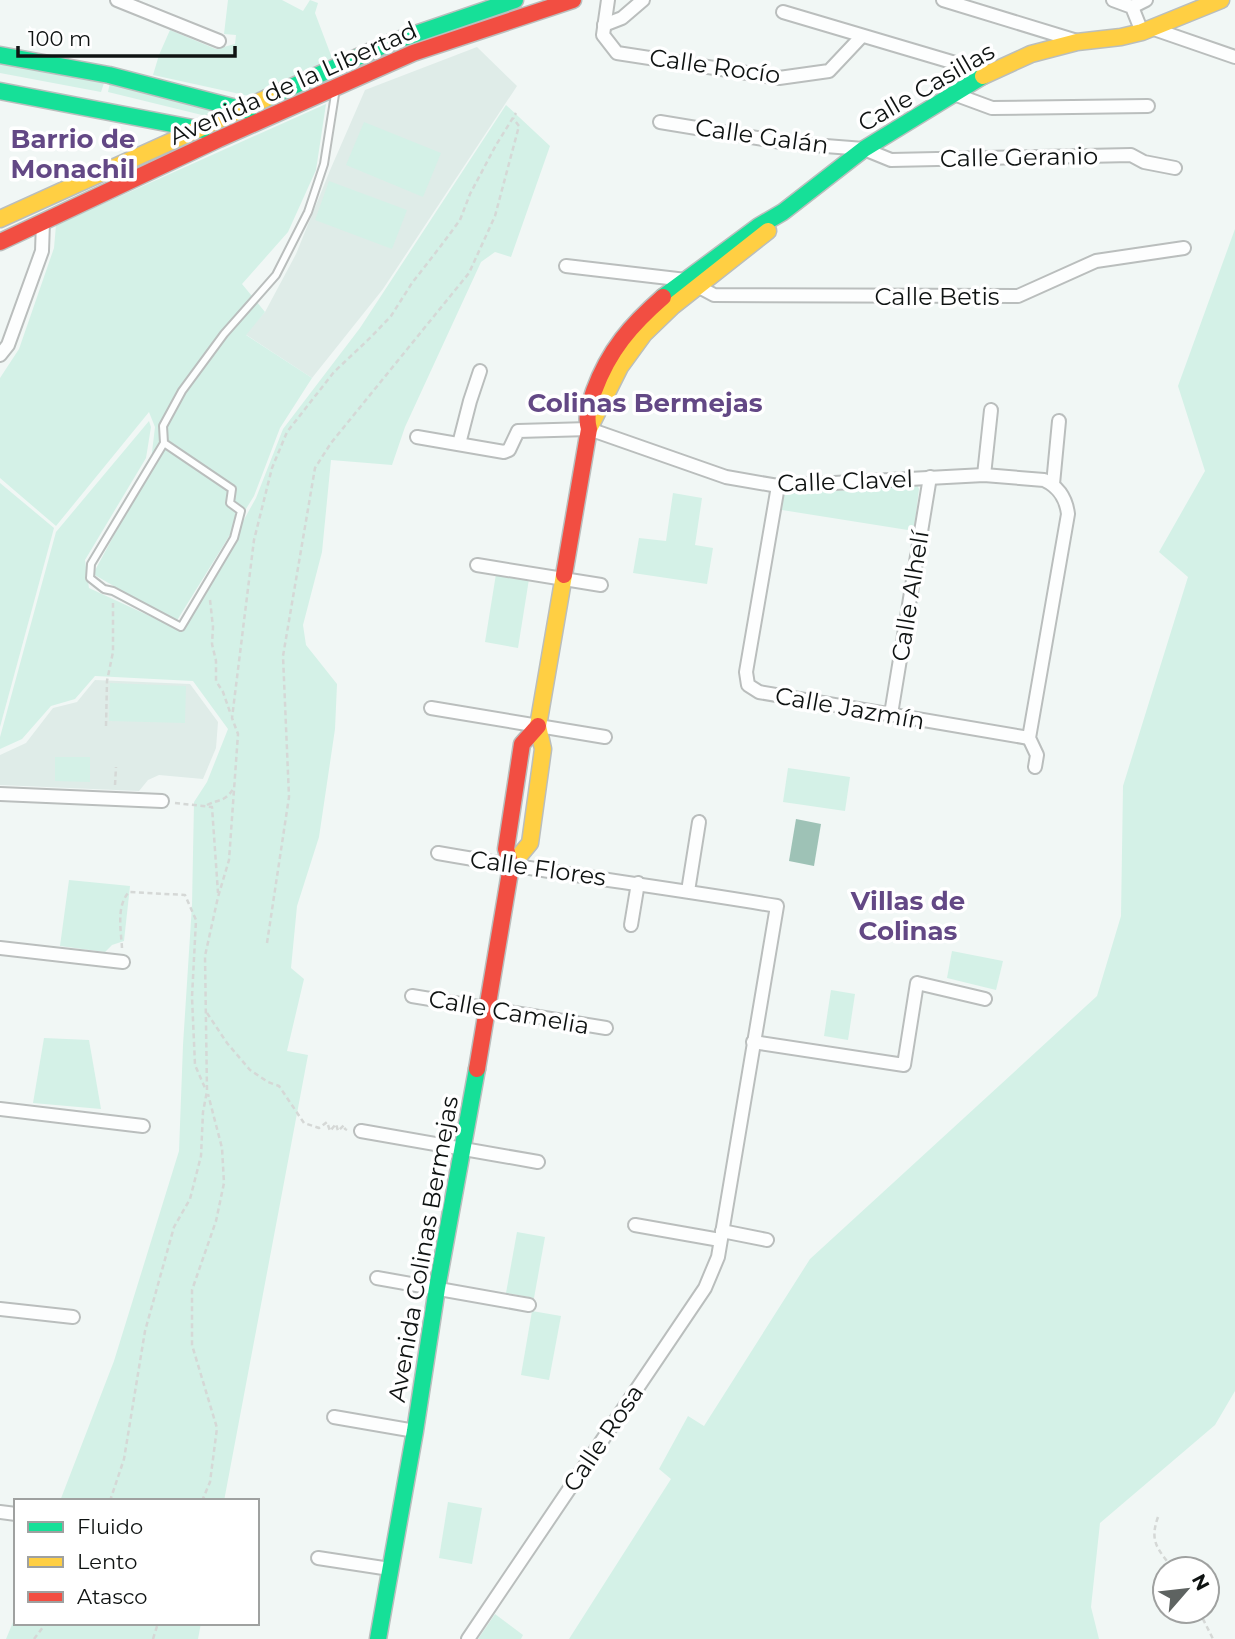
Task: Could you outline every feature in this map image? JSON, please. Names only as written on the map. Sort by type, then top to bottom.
[{"type":"street","points":[[117,0],[219,41]]},
{"type":"street","name":"Avenida de la Libertad","points":[[2,217],[389,43],[515,0]]},
{"type":"street","name":"Avenida de la Libertad","points":[[0,242],[336,86],[413,54],[573,0]]},
{"type":"street","points":[[603,30],[608,0]]},
{"type":"street","points":[[603,30],[643,0]]},
{"type":"street","points":[[943,0],[1077,42]]},
{"type":"street","points":[[1113,0],[1132,7],[1147,30],[1235,57]]},
{"type":"street","points":[[1132,7],[1146,0]]},
{"type":"street","name":"Calle Casillas","points":[[783,212],[864,149],[989,73],[1031,54],[1077,42],[1121,37],[1147,30],[1221,0]]},
{"type":"street","points":[[783,12],[989,73]]},
{"type":"street","name":"Calle Rocío","points":[[603,30],[617,53],[779,78],[829,71],[862,36]]},
{"type":"street","points":[[0,55],[109,75],[245,109],[264,119]]},
{"type":"street","points":[[0,91],[200,129],[219,139]]},
{"type":"street","points":[[954,94],[992,108],[1148,106]]},
{"type":"street","name":"Calle Galán","points":[[660,122],[787,143],[864,149]]},
{"type":"street","name":"Calle Geranio","points":[[864,149],[891,160],[1131,155],[1144,162],[1175,168]]},
{"type":"street","name":"Avenida Colinas Bermejas","points":[[511,866],[530,843],[543,749],[538,726],[589,429],[598,417],[609,389],[631,350],[646,332],[681,298],[692,283],[750,248],[774,226],[783,212]]},
{"type":"street","points":[[0,355],[8,345],[42,251],[37,225],[2,217]]},
{"type":"street","name":"Calle Betis","points":[[566,265],[692,283],[713,295],[1018,296],[1096,261],[1184,248]]},
{"type":"street","points":[[459,444],[480,371]]},
{"type":"street","points":[[984,475],[991,410]]},
{"type":"street","points":[[1035,767],[1037,755],[1029,738],[1068,514],[1067,504],[1053,484],[1059,421]]},
{"type":"street","points":[[417,438],[504,452],[509,450],[519,431],[589,429]]},
{"type":"street","name":"Calle Clavel","points":[[589,429],[726,477],[778,486],[984,475],[1044,480],[1053,484]]},
{"type":"street","name":"Calle Alhelí","points":[[891,714],[929,477]]},
{"type":"street","name":"Calle Jazmín","points":[[778,486],[746,672],[748,685],[759,692],[1029,738]]},
{"type":"street","points":[[477,565],[601,585]]},
{"type":"street","points":[[431,708],[605,737]]},
{"type":"street","name":"Avenida Colinas Bermejas","points":[[378,1639],[511,866],[506,849],[522,744],[538,726]]},
{"type":"street","points":[[0,794],[162,801]]},
{"type":"street","points":[[688,891],[699,822]]},
{"type":"street","name":"Calle Flores","points":[[438,853],[777,905]]},
{"type":"street","name":"Calle Flores","points":[[631,925],[638,883]]},
{"type":"street","name":"Calle Rosa","points":[[468,1639],[705,1288],[718,1257],[777,905]]},
{"type":"street","points":[[0,948],[122,962]]},
{"type":"street","points":[[753,1042],[904,1065],[917,983],[985,999]]},
{"type":"street","name":"Calle Camelia","points":[[412,996],[606,1028]]},
{"type":"street","points":[[0,1109],[143,1126]]},
{"type":"street","points":[[361,1132],[538,1162]]},
{"type":"street","points":[[635,1225],[767,1240]]},
{"type":"street","points":[[377,1278],[529,1305]]},
{"type":"street","points":[[0,1309],[73,1317]]},
{"type":"street","points":[[334,1417],[415,1431]]},
{"type":"street","points":[[318,1558],[390,1569]]},
{"type":"lane","points":[[164,443],[232,489],[230,503],[241,511],[234,538],[181,627],[113,591],[104,589],[90,578],[91,564],[164,443],[163,426],[182,390],[224,334],[276,275],[308,212],[324,164],[336,86]]},
{"type":"path","points":[[232,718],[254,540],[272,468],[287,432],[334,372],[391,316],[412,283],[460,220],[470,194],[516,113]]},
{"type":"path","points":[[267,943],[289,797],[283,656],[315,468],[331,443],[469,273],[495,216],[519,126],[513,118]]},
{"type":"path","points":[[111,1499],[124,1459],[145,1331],[174,1227],[190,1199],[201,1156],[207,1091],[205,956],[229,860],[238,734],[223,692],[216,681],[208,583]]},
{"type":"path","points":[[106,726],[107,681],[113,652],[113,591]]},
{"type":"path","points":[[115,799],[116,767]]},
{"type":"path","points":[[204,806],[224,800],[235,786]]},
{"type":"path","points":[[162,801],[212,807],[218,897]]},
{"type":"path","points":[[122,962],[120,914],[129,892],[185,895],[196,920],[192,997],[195,1065],[207,1091],[222,1148],[224,1183],[216,1221],[192,1290],[192,1345],[217,1428],[210,1482],[203,1499]]},
{"type":"path","points":[[205,1010],[227,1044],[250,1070],[279,1086],[304,1122],[319,1128],[327,1122],[330,1131],[335,1124],[338,1131],[344,1125],[345,1129]]},
{"type":"path","points":[[1158,1517],[1153,1532],[1163,1555]]},
{"type":"shaded area","points":[[228,0],[282,0],[303,11],[310,0],[318,3],[315,13],[332,58],[249,96],[153,75],[170,30],[216,49],[235,44],[236,35],[224,34]]},
{"type":"shaded area","points":[[477,47],[517,86],[383,289],[312,378],[245,334],[265,312],[296,254],[365,90]]},
{"type":"shaded area","points":[[0,62],[104,83],[101,92],[0,73]]},
{"type":"shaded area","points":[[110,82],[217,108],[206,116],[108,92]]},
{"type":"shaded area","points":[[326,104],[316,170],[288,232],[242,284],[265,312],[246,335],[312,378],[280,428],[254,496],[176,622],[93,574],[150,469],[155,427],[149,412],[56,526],[0,478],[0,378],[19,349],[54,248],[56,225]]},
{"type":"shaded area","points":[[506,105],[550,146],[511,257],[495,252],[481,262],[405,427],[392,465],[331,460],[322,552],[303,625],[306,645],[337,684],[335,729],[319,837],[297,906],[291,968],[304,979],[287,1051],[308,1055],[224,1499],[61,1499],[114,1361],[179,1151],[192,905],[194,802],[207,782],[228,729],[193,681],[95,676],[75,699],[51,706],[22,739],[0,749],[0,737],[56,532],[149,421],[151,427],[146,458],[85,560],[89,588],[182,631],[256,498],[283,429],[360,328]]},
{"type":"shaded area","points":[[364,122],[441,153],[423,197],[346,165]]},
{"type":"shaded area","points":[[329,181],[407,210],[392,249],[315,220]]},
{"type":"shaded area","points":[[1235,229],[1235,1391],[1215,1425],[1100,1523],[1091,1607],[1099,1639],[569,1639],[671,1479],[659,1469],[688,1416],[704,1426],[810,1259],[1097,996],[1121,916],[1123,786],[1188,577],[1159,552],[1205,471],[1178,386]]},
{"type":"shaded area","points":[[0,483],[54,528],[0,727]]},
{"type":"shaded area","points":[[917,485],[919,489],[914,531],[782,510],[784,490],[834,491]]},
{"type":"shaded area","points":[[673,493],[702,498],[695,545],[713,548],[707,584],[633,573],[639,538],[666,541]]},
{"type":"shaded area","points":[[496,574],[529,579],[518,648],[485,642]]},
{"type":"shaded area","points":[[95,680],[190,684],[218,722],[216,748],[203,779],[159,775],[148,780],[139,791],[0,785],[0,755],[26,743],[53,708],[77,702]]},
{"type":"shaded area","points":[[110,683],[186,686],[185,723],[109,721]]},
{"type":"shaded area","points":[[55,757],[90,757],[90,782],[55,781]]},
{"type":"shaded area","points":[[788,768],[850,777],[845,811],[783,802]]},
{"type":"shaded area","points":[[796,819],[821,824],[814,866],[789,861]]},
{"type":"shaded area","points":[[69,880],[130,886],[124,941],[112,945],[105,952],[60,946]]},
{"type":"shaded area","points":[[952,951],[1003,961],[996,990],[947,978]]},
{"type":"shaded area","points":[[831,990],[855,994],[848,1040],[824,1036]]},
{"type":"shaded area","points":[[44,1038],[89,1040],[101,1109],[33,1103]]},
{"type":"shaded area","points":[[517,1232],[545,1237],[534,1298],[506,1293]]},
{"type":"shaded area","points":[[532,1311],[561,1316],[549,1380],[521,1375]]},
{"type":"shaded area","points":[[448,1502],[482,1508],[472,1564],[439,1558]]},
{"type":"shaded area","points":[[495,1614],[523,1635],[521,1639],[478,1639]]},
{"type":"shaded area","points":[[14,1620],[14,1625],[201,1625],[198,1639],[6,1639]]},
{"type":"traffic: fast","points":[[267,98],[389,43],[515,0]]},
{"type":"traffic: fast","points":[[0,55],[109,75],[248,111]]},
{"type":"traffic: fast","points":[[663,297],[759,226],[783,212],[864,149],[983,76]]},
{"type":"traffic: fast","points":[[0,91],[203,130]]},
{"type":"traffic: fast","points":[[378,1639],[477,1069]]},
{"type":"traffic: slow","points":[[983,76],[1031,54],[1077,42],[1142,32],[1221,0]]},
{"type":"traffic: slow","points":[[0,219],[267,98]]},
{"type":"traffic: slow","points":[[590,427],[620,367],[644,334],[673,306],[768,231]]},
{"type":"traffic: slow","points":[[511,866],[530,843],[543,749],[538,726],[564,575]]},
{"type":"traffic: jam","points":[[0,242],[219,139],[413,53],[573,0]]},
{"type":"traffic: jam","points":[[564,575],[594,391],[622,339],[663,297]]},
{"type":"traffic: jam","points":[[477,1069],[511,866],[506,849],[522,744],[538,726]]},
{"type":"district","name":"Barrio de Monachil","points":[[73,154]]},
{"type":"district","name":"Colinas Bermejas","points":[[645,403]]},
{"type":"district","name":"Villas de Colinas","points":[[908,916]]}]
